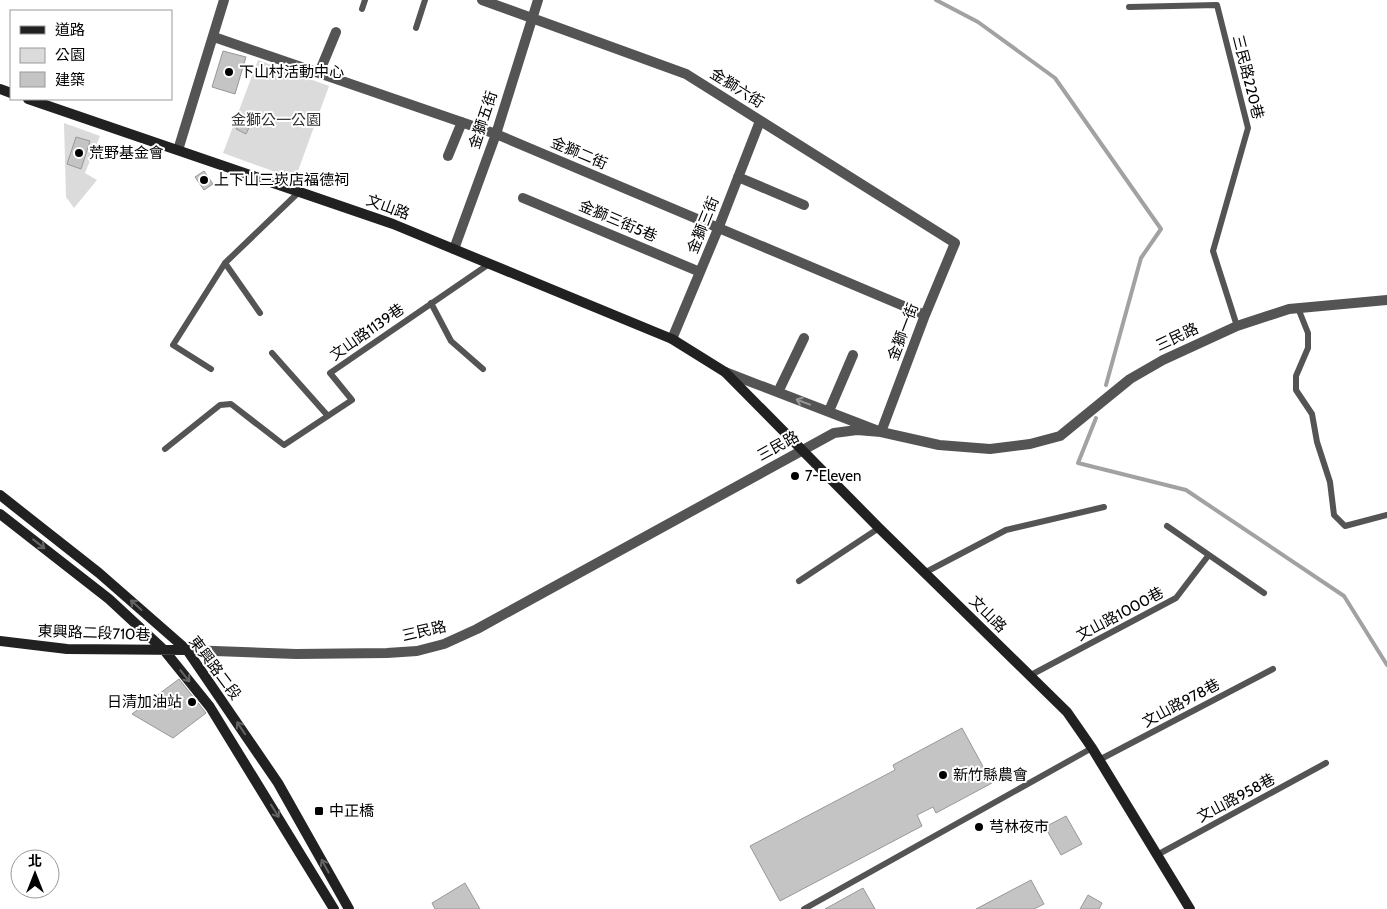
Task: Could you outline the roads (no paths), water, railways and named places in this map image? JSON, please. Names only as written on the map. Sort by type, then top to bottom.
[{"type":"main road","name":"文山路","points":[[31,100],[393,224],[672,339],[725,372],[879,528],[1067,712],[1092,748],[1190,909]]},
{"type":"main road","name":"東興路二段","points":[[0,495],[100,572],[186,650],[278,783],[349,909]]},
{"type":"main road","name":"東興路二段","points":[[0,514],[109,600],[164,650],[210,707],[334,909]]},
{"type":"main road","name":"東興路二段710巷","points":[[0,641],[67,649],[186,650]]},
{"type":"street","points":[[178,150],[224,0]]},
{"type":"street","name":"金獅六街","points":[[482,0],[686,74],[955,243]]},
{"type":"street","name":"金獅五街","points":[[454,249],[496,134],[538,0]]},
{"type":"street","points":[[320,73],[336,32]]},
{"type":"street","name":"金獅二街","points":[[214,37],[496,134],[924,315]]},
{"type":"street","name":"金獅三街","points":[[672,339],[718,229],[760,120]]},
{"type":"street","points":[[448,156],[462,122]]},
{"type":"street","points":[[738,178],[804,205]]},
{"type":"street","name":"金獅三街5巷","points":[[523,198],[700,272]]},
{"type":"street","name":"金獅一街","points":[[882,432],[924,315],[955,243]]},
{"type":"street","name":"三民路","points":[[186,650],[296,654],[387,653],[417,651],[444,644],[477,629],[834,433],[857,430],[882,432],[939,445],[990,449],[1030,444],[1060,436],[1130,379],[1163,360],[1236,326],[1298,308],[1387,300]]},
{"type":"street","points":[[778,392],[804,338]]},
{"type":"street","points":[[829,412],[853,355]]},
{"type":"street","name":"文山路","points":[[725,372],[882,432]]},
{"type":"lane","points":[[362,9],[365,0]]},
{"type":"lane","points":[[416,28],[425,0]]},
{"type":"lane","name":"三民路220巷","points":[[1129,7],[1218,4],[1248,128],[1213,251],[1236,326]]},
{"type":"lane","points":[[211,369],[173,345],[225,262],[299,192]]},
{"type":"lane","points":[[225,262],[260,313]]},
{"type":"lane","name":"文山路1139巷","points":[[165,449],[220,405],[231,404],[284,445],[352,400],[330,373],[489,264]]},
{"type":"lane","points":[[431,303],[451,341],[483,369]]},
{"type":"lane","points":[[1298,308],[1308,333],[1308,348],[1296,376],[1296,390],[1312,414],[1317,442],[1330,482],[1334,515],[1345,526],[1387,515]]},
{"type":"lane","points":[[272,353],[328,416]]},
{"type":"lane","points":[[926,572],[1006,530],[1104,507]]},
{"type":"lane","points":[[1167,526],[1264,593]]},
{"type":"lane","points":[[799,581],[879,528]]},
{"type":"lane","name":"文山路1000巷","points":[[1029,676],[1176,598],[1208,556]]},
{"type":"lane","name":"文山路978巷","points":[[1099,760],[1274,668]]},
{"type":"lane","points":[[804,909],[1092,748]]},
{"type":"lane","name":"文山路958巷","points":[[1157,854],[1326,763]]},
{"type":"waterway","points":[[936,0],[978,22],[1055,78],[1161,229],[1141,258],[1106,385]]},
{"type":"waterway","points":[[1096,418],[1078,463],[1186,490],[1344,596],[1387,665]]},
{"type":"place","name":"下山村活動中心","points":[[229,72]]},
{"type":"place","name":"荒野基金會","points":[[79,153]]},
{"type":"place","name":"上下山三崁店福德祠","points":[[204,180]]},
{"type":"place","name":"7-Eleven","points":[[795,476]]},
{"type":"place","name":"日清加油站","points":[[192,702]]},
{"type":"place","name":"新竹縣農會","points":[[943,775]]},
{"type":"place","name":"中正橋","points":[[319,811]]},
{"type":"place","name":"芎林夜市","points":[[979,827]]},
{"type":"park label","name":"金獅公一公園","points":[[276,120]]}]
